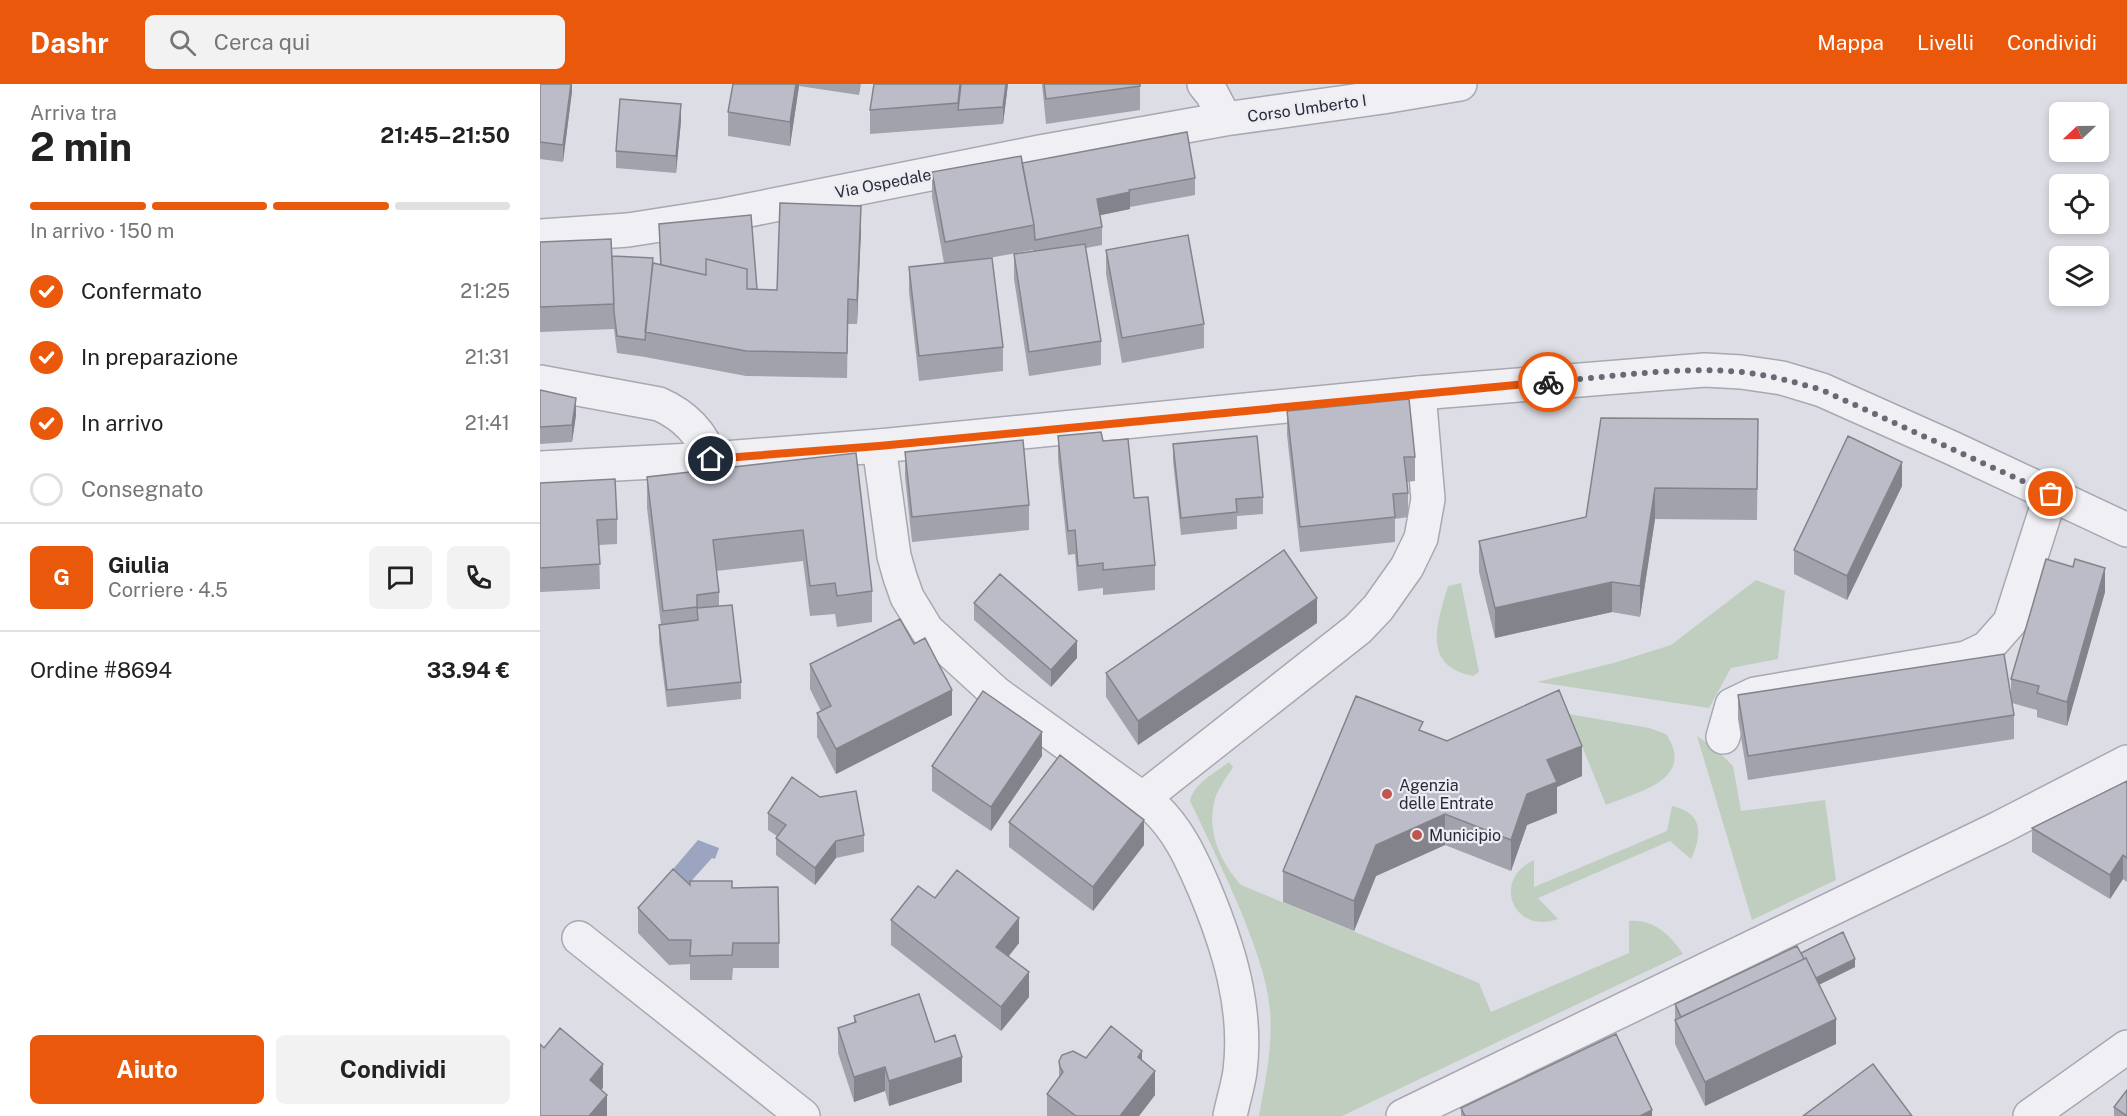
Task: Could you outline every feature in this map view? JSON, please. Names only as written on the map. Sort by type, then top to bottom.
[{"type":"street","points":[[1204,84],[1225,119]]},
{"type":"street","name":"Corso Umberto I","points":[[1225,119],[1460,84]]},
{"type":"street","name":"Via Ospedale","points":[[540,236],[628,230],[724,215],[1040,152],[1225,119]]},
{"type":"street","points":[[540,468],[711,459],[879,446],[1419,393],[1705,370],[1782,378],[1822,390],[2127,530]]},
{"type":"street","points":[[540,382],[659,404],[688,421],[711,459]]},
{"type":"street","points":[[1142,799],[1358,629],[1378,608],[1407,567],[1421,538],[1428,499],[1419,393]]},
{"type":"street","points":[[879,446],[894,555],[907,597],[927,630],[996,693],[1154,807],[1169,821],[1180,839],[1219,923],[1236,980],[1241,1029],[1240,1071],[1230,1116]]},
{"type":"street","points":[[1723,737],[1732,705],[1755,694],[1966,658],[1987,648],[2010,622],[2051,494]]},
{"type":"street","points":[[1403,1116],[2000,828],[2127,762]]},
{"type":"street","points":[[579,938],[803,1116]]},
{"type":"street","points":[[2030,1116],[2127,1047]]},
{"type":"green space","points":[[1756,580],[1785,591],[1778,659],[1731,668],[1709,708],[1537,682],[1617,662],[1671,645]]},
{"type":"green space","points":[[1461,583],[1479,672],[1473,676],[1457,671],[1446,663],[1439,653],[1437,641],[1437,628],[1448,586]]},
{"type":"green space","points":[[1569,714],[1649,728],[1666,734],[1674,750],[1674,763],[1669,773],[1647,789],[1606,805]]},
{"type":"green space","points":[[1697,736],[1717,750],[1733,766],[1741,811],[1825,800],[1836,880],[1752,920]]},
{"type":"green space","points":[[1229,762],[1233,767],[1216,795],[1212,823],[1221,856],[1241,885],[1479,983],[1491,1012],[1629,953],[1629,921],[1654,926],[1667,935],[1683,954],[1342,1116],[1259,1116],[1270,1037],[1270,1011],[1266,986],[1242,914],[1190,801],[1200,784]]},
{"type":"green space","points":[[1672,806],[1690,814],[1698,826],[1697,842],[1691,859],[1670,841],[1538,898],[1558,919],[1542,922],[1529,919],[1519,913],[1513,903],[1511,892],[1513,880],[1521,869],[1534,860],[1534,887],[1667,831]]},
{"type":"water","points":[[698,840],[719,848],[715,859],[712,858],[684,889],[668,875]]},
{"type":"building","points":[[540,84],[571,84],[563,145],[540,142]]},
{"type":"building","points":[[733,84],[796,84],[790,122],[728,112]]},
{"type":"building","points":[[874,84],[960,84],[958,103],[870,110]]},
{"type":"building","points":[[961,84],[1006,84],[1003,107],[958,110]]},
{"type":"building","points":[[1044,84],[1140,84],[1140,86],[1046,99]]},
{"type":"building","points":[[620,99],[681,104],[676,156],[616,151]]},
{"type":"building","points":[[1187,132],[1195,178],[1129,190],[1130,192],[1097,199],[1102,227],[1035,240],[1022,163]]},
{"type":"building","points":[[1021,156],[1034,225],[945,242],[932,172]]},
{"type":"building","points":[[780,203],[861,206],[857,300],[848,299],[847,353],[746,351],[645,332],[653,263],[706,275],[706,259],[747,269],[747,289],[777,290]]},
{"type":"building","points":[[751,215],[757,289],[747,289],[747,269],[706,259],[706,275],[661,265],[659,224]]},
{"type":"building","points":[[1188,235],[1204,324],[1122,338],[1106,250]]},
{"type":"building","points":[[611,239],[614,304],[540,307],[540,242]]},
{"type":"building","points":[[1085,244],[1101,341],[1029,352],[1014,254]]},
{"type":"building","points":[[612,256],[653,258],[645,340],[617,336]]},
{"type":"building","points":[[992,258],[1003,347],[919,356],[909,267]]},
{"type":"building","points":[[540,390],[576,398],[572,425],[540,427]]},
{"type":"building","points":[[1409,399],[1415,457],[1404,457],[1408,493],[1393,494],[1395,517],[1300,527],[1287,411]]},
{"type":"building","points":[[1601,418],[1758,419],[1757,489],[1655,488],[1640,586],[1612,582],[1495,608],[1479,541],[1586,517]]},
{"type":"building","points":[[1101,432],[1103,441],[1128,439],[1134,498],[1148,497],[1155,565],[1103,570],[1103,563],[1078,566],[1075,530],[1068,531],[1058,436]]},
{"type":"building","points":[[1257,436],[1263,497],[1236,499],[1237,512],[1181,518],[1173,444]]},
{"type":"building","points":[[1848,436],[1902,462],[1847,576],[1794,550]]},
{"type":"building","points":[[1023,440],[1029,505],[912,517],[905,452]]},
{"type":"building","points":[[856,453],[872,591],[837,596],[835,583],[810,586],[803,530],[713,540],[719,592],[697,595],[697,607],[663,611],[647,477]]},
{"type":"building","points":[[615,479],[617,519],[597,520],[600,564],[540,568],[540,483]]},
{"type":"building","points":[[1284,550],[1317,598],[1138,721],[1106,673]]},
{"type":"building","points":[[2046,559],[2073,567],[2075,559],[2105,568],[2067,702],[2037,693],[2039,686],[2011,679]]},
{"type":"building","points":[[1000,574],[1077,641],[1051,670],[974,603]]},
{"type":"building","points":[[732,605],[741,682],[667,690],[659,625],[698,620],[697,608]]},
{"type":"building","points":[[900,619],[914,644],[925,638],[952,690],[836,749],[817,713],[831,706],[810,664]]},
{"type":"building","points":[[2004,654],[2014,715],[1748,756],[1738,695]]},
{"type":"building","name":"Municipio","points":[[1559,690],[1582,746],[1547,760],[1557,782],[1527,794],[1511,840],[1445,814],[1376,845],[1354,901],[1283,871],[1356,696],[1423,722],[1419,730],[1447,741]]},
{"type":"building","points":[[983,691],[1042,732],[991,807],[932,766]]},
{"type":"building","points":[[1060,755],[1144,820],[1093,887],[1009,822]]},
{"type":"building","points":[[792,777],[820,797],[856,791],[864,835],[836,841],[815,868],[776,838],[786,825],[768,813]]},
{"type":"building","points":[[2127,781],[2127,858],[2123,855],[2110,875],[2032,828]]},
{"type":"building","points":[[673,869],[690,885],[690,881],[732,881],[732,888],[778,887],[779,943],[733,943],[732,955],[690,956],[691,940],[669,940],[638,908]]},
{"type":"building","points":[[957,870],[1019,918],[996,947],[1029,972],[1001,1007],[891,920],[918,886],[935,898]]},
{"type":"building","points":[[1843,932],[1855,959],[1816,978],[1801,953]]},
{"type":"building","points":[[1797,946],[1804,959],[1681,1017],[1675,1004]]},
{"type":"building","points":[[1806,958],[1836,1019],[1705,1082],[1675,1020]]},
{"type":"building","points":[[919,994],[935,1042],[955,1035],[962,1057],[889,1081],[885,1067],[854,1077],[838,1028],[856,1022],[854,1016]]},
{"type":"building","points":[[1111,1026],[1142,1051],[1138,1057],[1155,1071],[1120,1116],[1076,1116],[1047,1094],[1063,1072],[1059,1061],[1062,1055],[1073,1051],[1086,1058]]},
{"type":"building","points":[[560,1028],[603,1064],[590,1080],[607,1095],[589,1116],[540,1116],[540,1044],[544,1048]]},
{"type":"building","points":[[1616,1034],[1652,1110],[1640,1116],[1465,1116],[1461,1108]]},
{"type":"building","points":[[1873,1064],[1912,1116],[1803,1116]]},
{"type":"building","points":[[2127,1090],[2127,1116],[2114,1107]]},
{"type":"way so far","points":[[1548,382],[1705,370],[1782,378],[1822,390],[2051,494]]},
{"type":"place","name":"Agenzia delle Entrate","points":[[1387,794]]},
{"type":"place","name":"Municipio","points":[[1417,835]]},
{"type":"route","points":[[711,459],[879,446],[1548,382]]}]
